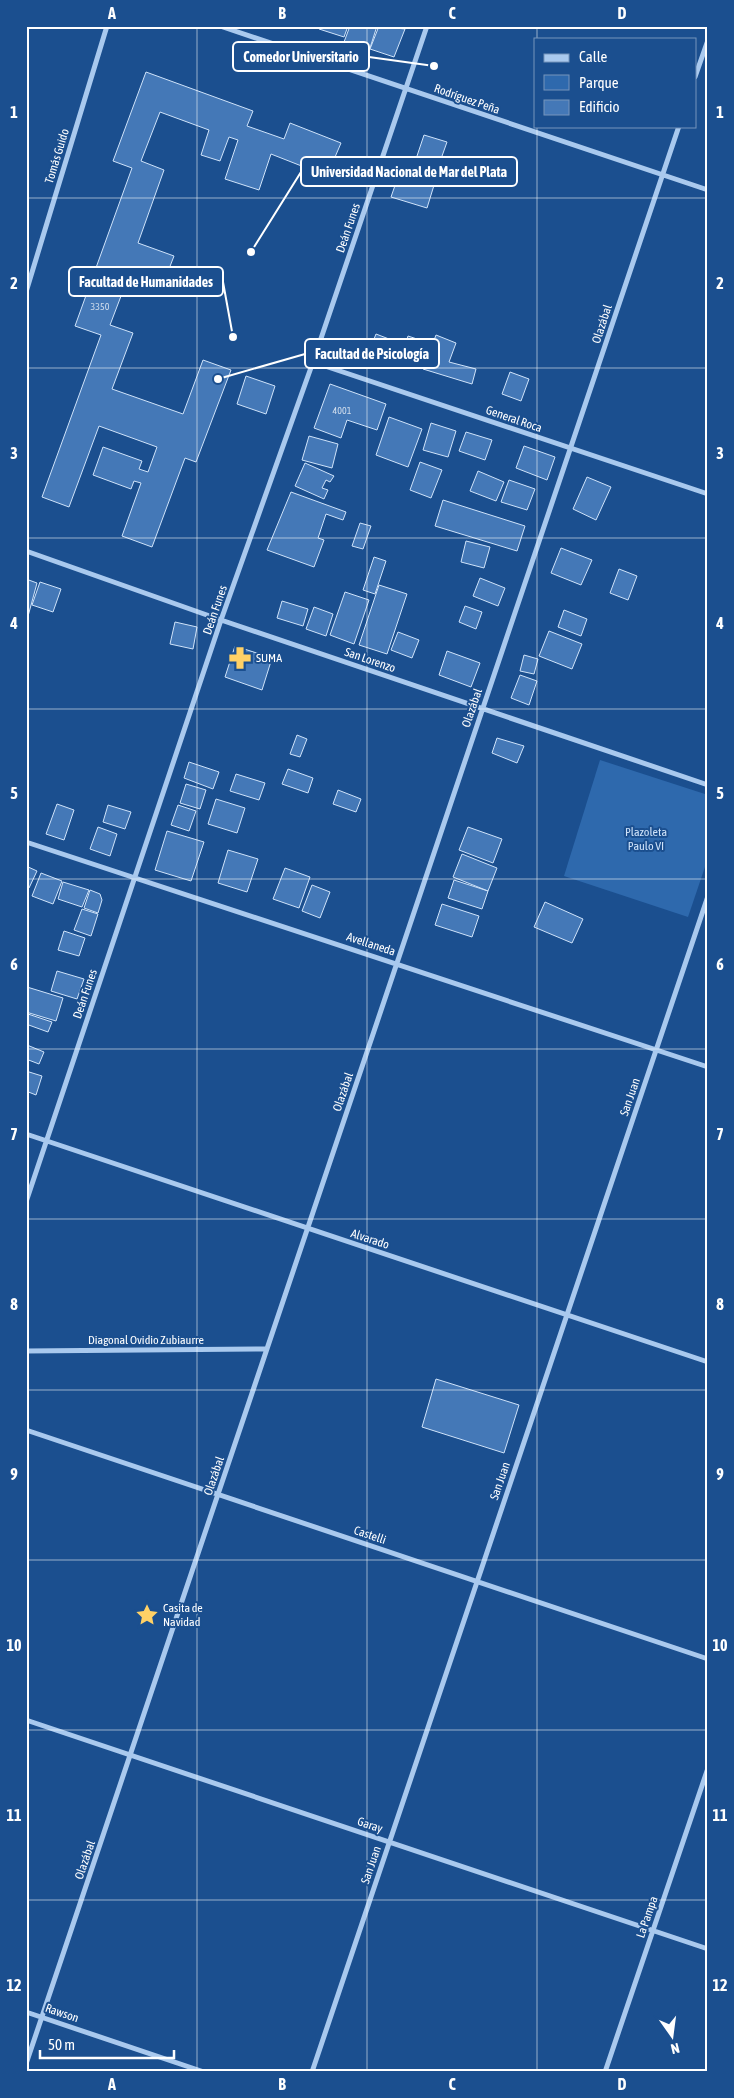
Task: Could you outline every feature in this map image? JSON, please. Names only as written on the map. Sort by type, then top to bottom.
[{"type":"street","name":"Tomás Guido","points":[[26,292],[107,26]]},
{"type":"street","name":"Rodríguez Peña","points":[[220,26],[708,190]]},
{"type":"street","name":"Deán Funes","points":[[26,1202],[221,620],[313,362],[427,26]]},
{"type":"street","points":[[696,74],[708,40]]},
{"type":"street","name":"Olazábal","points":[[26,2064],[677,128]]},
{"type":"street","points":[[26,267],[33,270]]},
{"type":"street","name":"General Roca","points":[[313,362],[708,494]]},
{"type":"street","name":"San Lorenzo","points":[[26,551],[221,620],[708,785]]},
{"type":"street","name":"Avellaneda","points":[[26,842],[708,1067]]},
{"type":"street","name":"San Juan","points":[[312,2072],[708,896]]},
{"type":"street","name":"Alvarado","points":[[26,1134],[708,1362]]},
{"type":"street","name":"Diagonal Ovidio Zubiaurre","points":[[26,1351],[267,1349]]},
{"type":"street","name":"Castelli","points":[[26,1430],[708,1659]]},
{"type":"street","name":"Garay","points":[[26,1720],[708,1949]]},
{"type":"street","name":"La Pampa","points":[[605,2072],[708,1768]]},
{"type":"street","name":"Rawson","points":[[26,2012],[204,2072]]},
{"type":"green space","name":"Plazoleta Paulo VI","points":[[600,760],[708,795],[708,858],[688,917],[564,876]]},
{"type":"building","points":[[320,26],[348,26],[344,37],[319,29]]},
{"type":"building","points":[[350,26],[377,26],[369,51],[344,42]]},
{"type":"building","points":[[379,26],[405,29],[394,57],[370,49]]},
{"type":"building","points":[[146,72],[253,111],[247,126],[284,139],[290,123],[341,143],[327,176],[271,154],[259,190],[225,179],[238,140],[229,137],[220,161],[201,155],[209,130],[160,112],[141,161],[164,170],[138,243],[174,256],[162,287],[129,275],[110,325],[133,333],[112,389],[183,414],[203,360],[231,370],[196,462],[185,458],[152,547],[122,536],[141,483],[134,481],[131,489],[93,475],[103,447],[142,461],[139,469],[148,472],[157,447],[99,426],[69,507],[42,497],[101,335],[75,326],[132,168],[113,161]]},
{"type":"building","points":[[424,135],[447,142],[436,173],[414,165]]},
{"type":"building","points":[[400,171],[435,182],[427,208],[391,197]]},
{"type":"building","points":[[376,334],[402,344],[397,358],[370,349]]},
{"type":"building","points":[[436,335],[456,343],[449,362],[476,369],[472,384],[423,369]]},
{"type":"building","points":[[408,336],[426,342],[421,357],[403,352]]},
{"type":"building","points":[[510,372],[529,379],[521,401],[502,394]]},
{"type":"building","points":[[246,376],[275,386],[266,414],[237,404]]},
{"type":"building","points":[[330,384],[386,404],[377,430],[347,420],[341,438],[314,428]]},
{"type":"building","points":[[389,417],[422,429],[408,467],[376,455]]},
{"type":"building","points":[[431,423],[456,431],[448,457],[423,450]]},
{"type":"building","points":[[466,432],[492,440],[485,460],[459,451]]},
{"type":"building","points":[[309,436],[338,444],[332,468],[302,460]]},
{"type":"building","points":[[524,446],[555,457],[547,480],[516,468]]},
{"type":"building","points":[[420,462],[442,470],[431,498],[410,490]]},
{"type":"building","points":[[305,463],[334,476],[330,482],[326,480],[322,488],[328,490],[324,499],[295,486]]},
{"type":"building","points":[[478,471],[504,482],[496,501],[470,491]]},
{"type":"building","points":[[587,477],[611,487],[596,520],[573,509]]},
{"type":"building","points":[[509,480],[535,489],[527,510],[501,502]]},
{"type":"building","points":[[291,492],[346,512],[343,520],[326,514],[318,538],[324,540],[314,567],[267,550]]},
{"type":"building","points":[[443,500],[525,526],[517,551],[435,526]]},
{"type":"building","points":[[360,523],[371,526],[363,549],[352,546]]},
{"type":"building","points":[[466,541],[490,547],[484,568],[461,562]]},
{"type":"building","points":[[561,548],[592,560],[581,585],[551,573]]},
{"type":"building","points":[[374,557],[386,561],[375,594],[363,590]]},
{"type":"building","points":[[619,569],[637,576],[628,600],[610,593]]},
{"type":"building","points":[[480,578],[505,588],[498,606],[473,596]]},
{"type":"building","points":[[26,579],[37,583],[27,620],[26,620]]},
{"type":"building","points":[[40,582],[61,589],[53,612],[32,605]]},
{"type":"building","points":[[379,585],[407,594],[387,654],[359,645]]},
{"type":"building","points":[[345,592],[369,600],[354,644],[330,635]]},
{"type":"building","points":[[282,601],[308,609],[303,626],[277,618]]},
{"type":"building","points":[[465,606],[482,612],[476,629],[459,622]]},
{"type":"building","points":[[314,607],[333,614],[326,636],[306,629]]},
{"type":"building","points":[[564,610],[587,619],[581,636],[558,627]]},
{"type":"building","points":[[175,622],[197,627],[193,649],[170,644]]},
{"type":"building","points":[[549,631],[582,644],[572,669],[539,656]]},
{"type":"building","points":[[398,632],[419,640],[412,658],[391,650]]},
{"type":"building","points":[[235,646],[272,658],[262,690],[225,677]]},
{"type":"building","points":[[447,651],[480,663],[471,687],[439,675]]},
{"type":"building","points":[[524,655],[538,659],[534,674],[520,671]]},
{"type":"building","points":[[520,675],[537,681],[529,705],[511,698]]},
{"type":"building","points":[[297,735],[307,739],[300,757],[290,754]]},
{"type":"building","points":[[497,738],[524,746],[517,763],[492,753]]},
{"type":"building","points":[[189,762],[219,772],[213,789],[184,778]]},
{"type":"building","points":[[288,769],[313,778],[308,793],[282,784]]},
{"type":"building","points":[[236,774],[265,783],[259,800],[230,791]]},
{"type":"building","points":[[186,784],[206,790],[200,809],[180,803]]},
{"type":"building","points":[[338,790],[361,799],[356,812],[333,804]]},
{"type":"building","points":[[216,799],[245,808],[237,833],[208,824]]},
{"type":"building","points":[[57,804],[74,810],[64,840],[46,834]]},
{"type":"building","points":[[108,805],[131,812],[125,829],[103,822]]},
{"type":"building","points":[[178,805],[196,811],[189,831],[171,825]]},
{"type":"building","points":[[98,827],[117,834],[110,856],[90,849]]},
{"type":"building","points":[[468,827],[502,839],[493,863],[459,850]]},
{"type":"building","points":[[167,831],[204,842],[191,881],[155,870]]},
{"type":"building","points":[[228,850],[258,859],[247,892],[218,883]]},
{"type":"building","points":[[462,854],[497,868],[488,891],[453,877]]},
{"type":"building","points":[[26,866],[37,871],[29,888],[26,887]]},
{"type":"building","points":[[285,868],[310,877],[299,908],[273,899]]},
{"type":"building","points":[[41,873],[62,881],[53,904],[32,896]]},
{"type":"building","points":[[454,880],[488,891],[482,909],[448,898]]},
{"type":"building","points":[[63,882],[89,890],[82,907],[58,899]]},
{"type":"building","points":[[312,885],[330,892],[320,918],[302,911]]},
{"type":"building","points":[[90,890],[100,894],[102,900],[98,913],[84,908]]},
{"type":"building","points":[[545,902],[583,919],[572,943],[534,927]]},
{"type":"building","points":[[442,904],[479,916],[472,937],[435,925]]},
{"type":"building","points":[[82,909],[98,914],[91,936],[74,930]]},
{"type":"building","points":[[64,931],[85,938],[79,956],[58,950]]},
{"type":"building","points":[[57,971],[84,979],[77,999],[51,991]]},
{"type":"building","points":[[27,987],[63,998],[56,1021],[26,1012]]},
{"type":"building","points":[[28,1014],[52,1022],[48,1032],[26,1024]]},
{"type":"building","points":[[27,1045],[44,1052],[39,1064],[26,1059]]},
{"type":"building","points":[[26,1071],[42,1076],[36,1095],[26,1091]]},
{"type":"building","points":[[436,1379],[519,1405],[504,1453],[422,1427]]},
{"type":"place","name":"Comedor Universitario","points":[[434,66]]},
{"type":"place","name":"Universidad Nacional de Mar del Plata","points":[[251,252]]},
{"type":"place","name":"Facultad de Humanidades","points":[[233,337]]},
{"type":"place","name":"Facultad de Psicología","points":[[218,379]]},
{"type":"place","name":"SUMA","points":[[240,658]]},
{"type":"place","name":"Casita de Navidad","points":[[147,1615]]}]
